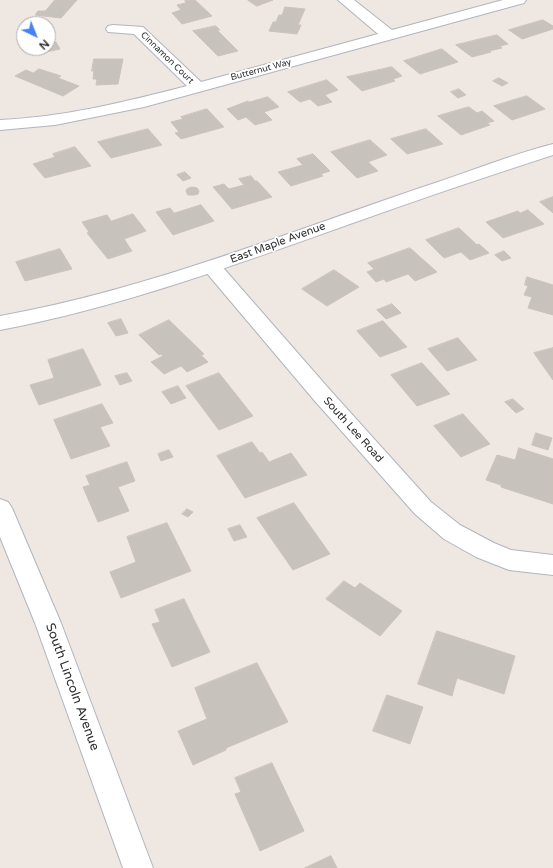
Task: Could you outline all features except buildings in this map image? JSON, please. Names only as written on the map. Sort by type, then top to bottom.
[{"type":"street","points":[[345,0],[389,35]]},
{"type":"street","name":"Butternut Way","points":[[0,125],[47,122],[144,102],[519,0]]},
{"type":"street","name":"Cinnamon Court","points":[[113,29],[138,30],[198,88]]},
{"type":"street","name":"East Maple Avenue","points":[[0,323],[42,316],[134,291],[212,267],[380,207],[553,149]]},
{"type":"street","name":"South Lee Road","points":[[212,267],[322,395],[423,508],[452,532],[485,550],[509,560],[553,565]]},
{"type":"street","name":"South Lincoln Avenue","points":[[0,508],[48,623],[138,868]]}]
